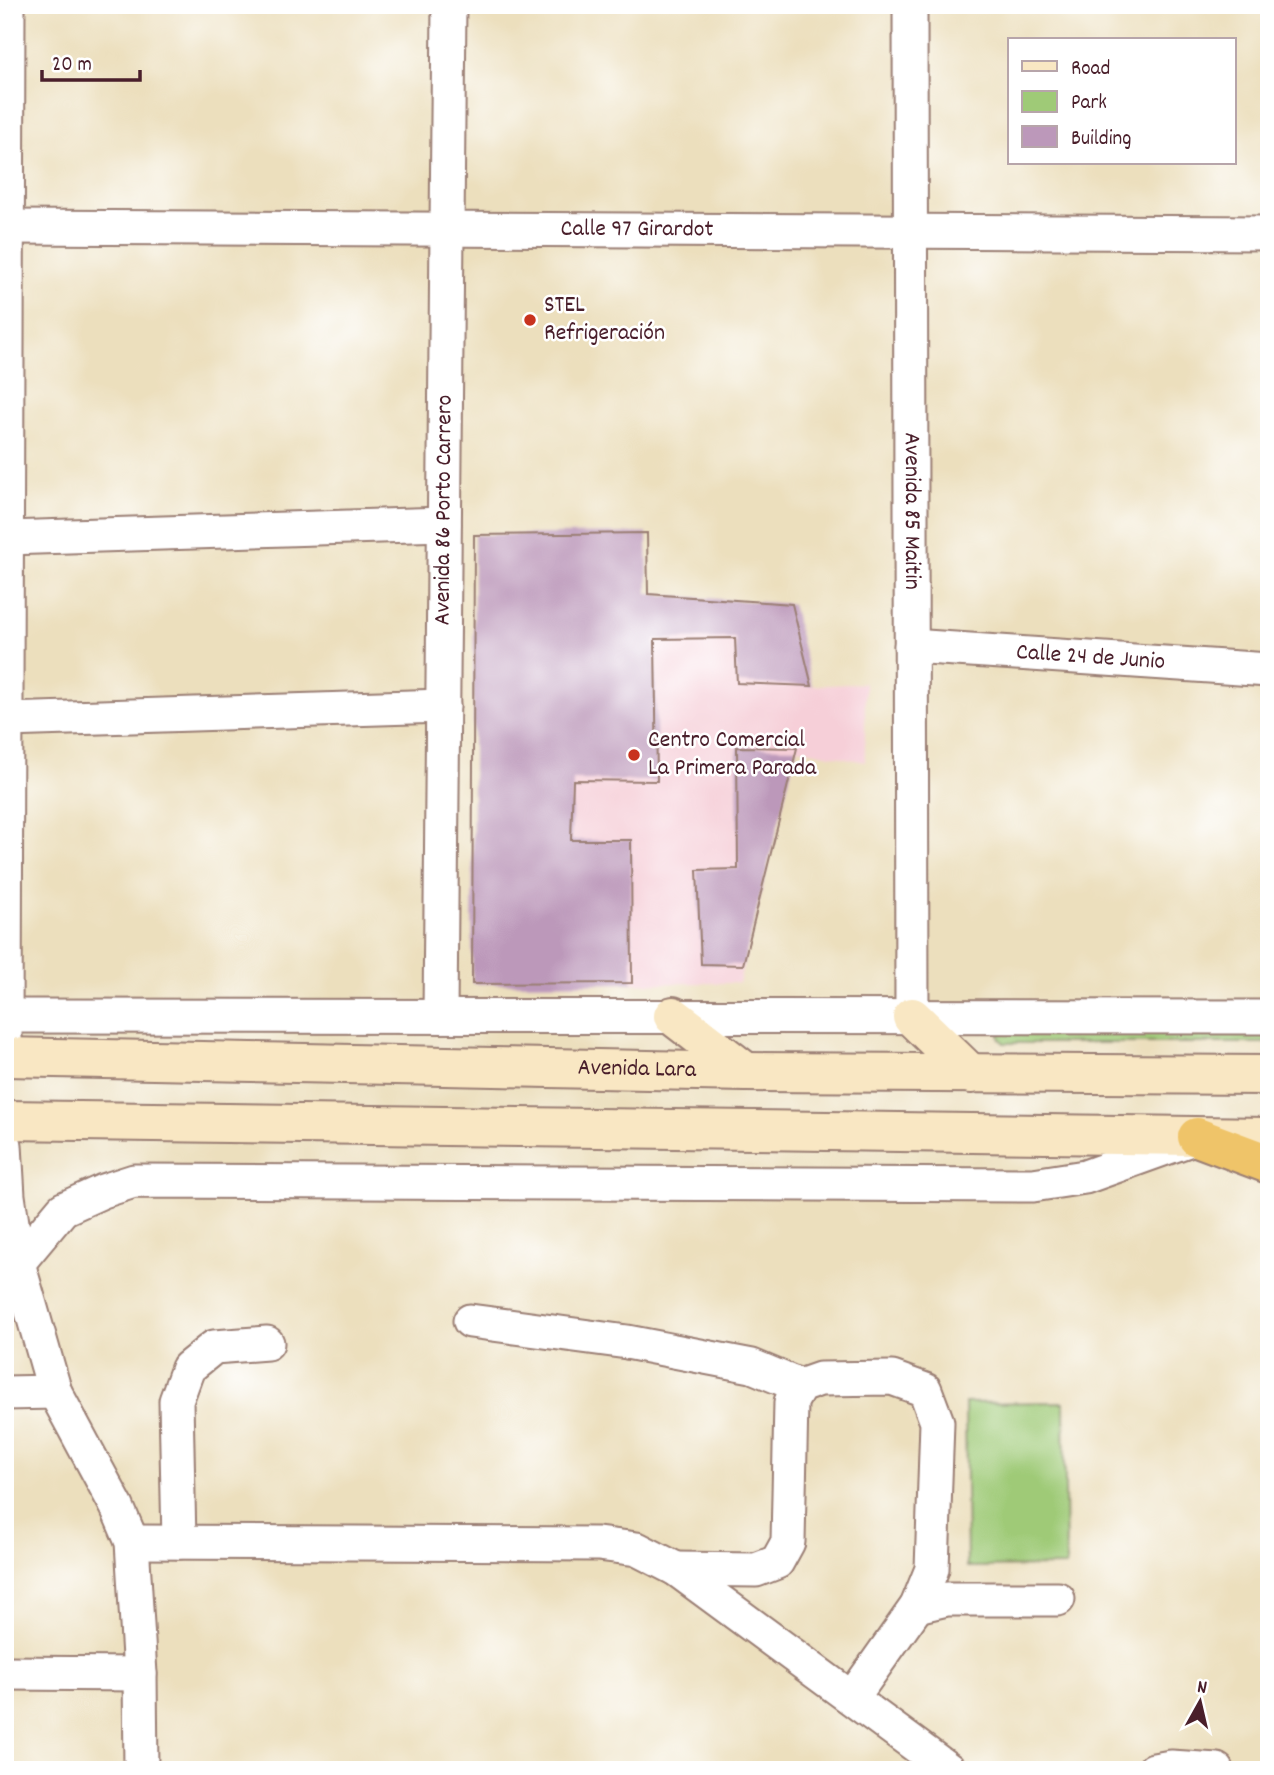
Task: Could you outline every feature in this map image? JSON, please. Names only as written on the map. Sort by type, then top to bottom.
[{"type":"highway","points":[[1197,1137],[1269,1164]]},
{"type":"street","points":[[8,5],[6,1024],[440,1016],[1269,1017]]},
{"type":"street","name":"Avenida 86 Porto Carrero","points":[[440,1016],[449,5]]},
{"type":"street","name":"Avenida 85 Maitin","points":[[910,5],[912,1017]]},
{"type":"street","name":"Calle 97 Girardot","points":[[7,227],[1269,233]]},
{"type":"street","points":[[7,538],[444,524]]},
{"type":"street","name":"Calle 24 de Junio","points":[[911,646],[1269,670]]},
{"type":"street","points":[[7,720],[443,706]]},
{"type":"street","points":[[673,1016],[746,1072]]},
{"type":"street","points":[[912,1017],[971,1073]]},
{"type":"street","name":"Avenida Lara","points":[[5,1057],[746,1072],[1269,1075]]},
{"type":"street","points":[[5,1120],[1269,1137]]},
{"type":"street","points":[[12,1249],[63,1209],[134,1181],[1033,1185],[1085,1177],[1197,1137]]},
{"type":"street","points":[[5,1144],[12,1249],[55,1392],[117,1507],[132,1542],[140,1674],[141,1770]]},
{"type":"street","points":[[470,1321],[627,1342],[752,1366],[800,1386]]},
{"type":"street","points":[[179,1542],[176,1401],[188,1368],[214,1347],[267,1343]]},
{"type":"street","points":[[676,1569],[756,1570],[777,1562],[788,1542],[791,1402],[800,1386],[820,1379],[892,1378],[925,1390],[937,1422],[932,1569],[917,1606],[852,1698]]},
{"type":"street","points":[[5,1393],[55,1392]]},
{"type":"street","points":[[132,1542],[598,1544],[637,1549],[676,1569],[949,1770]]},
{"type":"street","points":[[917,1606],[947,1599],[1058,1599]]},
{"type":"street","points":[[5,1673],[140,1674]]},
{"type":"street","points":[[1154,1770],[1171,1767],[1217,1770]]},
{"type":"shaded area","name":"Centro Comercial La Primera Parada","points":[[647,533],[648,594],[792,604],[812,686],[865,683],[865,762],[797,748],[739,983],[472,984],[474,535]]},
{"type":"green space","points":[[1269,1030],[1269,1043],[1004,1043],[999,1035],[1002,1031]]},
{"type":"green space","points":[[1064,1402],[1066,1566],[967,1567],[965,1403]]},
{"type":"building","name":"Centro Comercial La Primera Parada","points":[[647,533],[648,594],[792,604],[812,686],[737,683],[735,638],[655,639],[657,781],[573,780],[571,840],[631,840],[632,983],[472,984],[474,535]]},
{"type":"building","points":[[737,747],[797,748],[743,965],[701,964],[697,870],[738,869]]},
{"type":"place","name":"STEL Refrigeración","points":[[530,320]]},
{"type":"place","name":"Centro Comercial La Primera Parada","points":[[634,755]]}]
